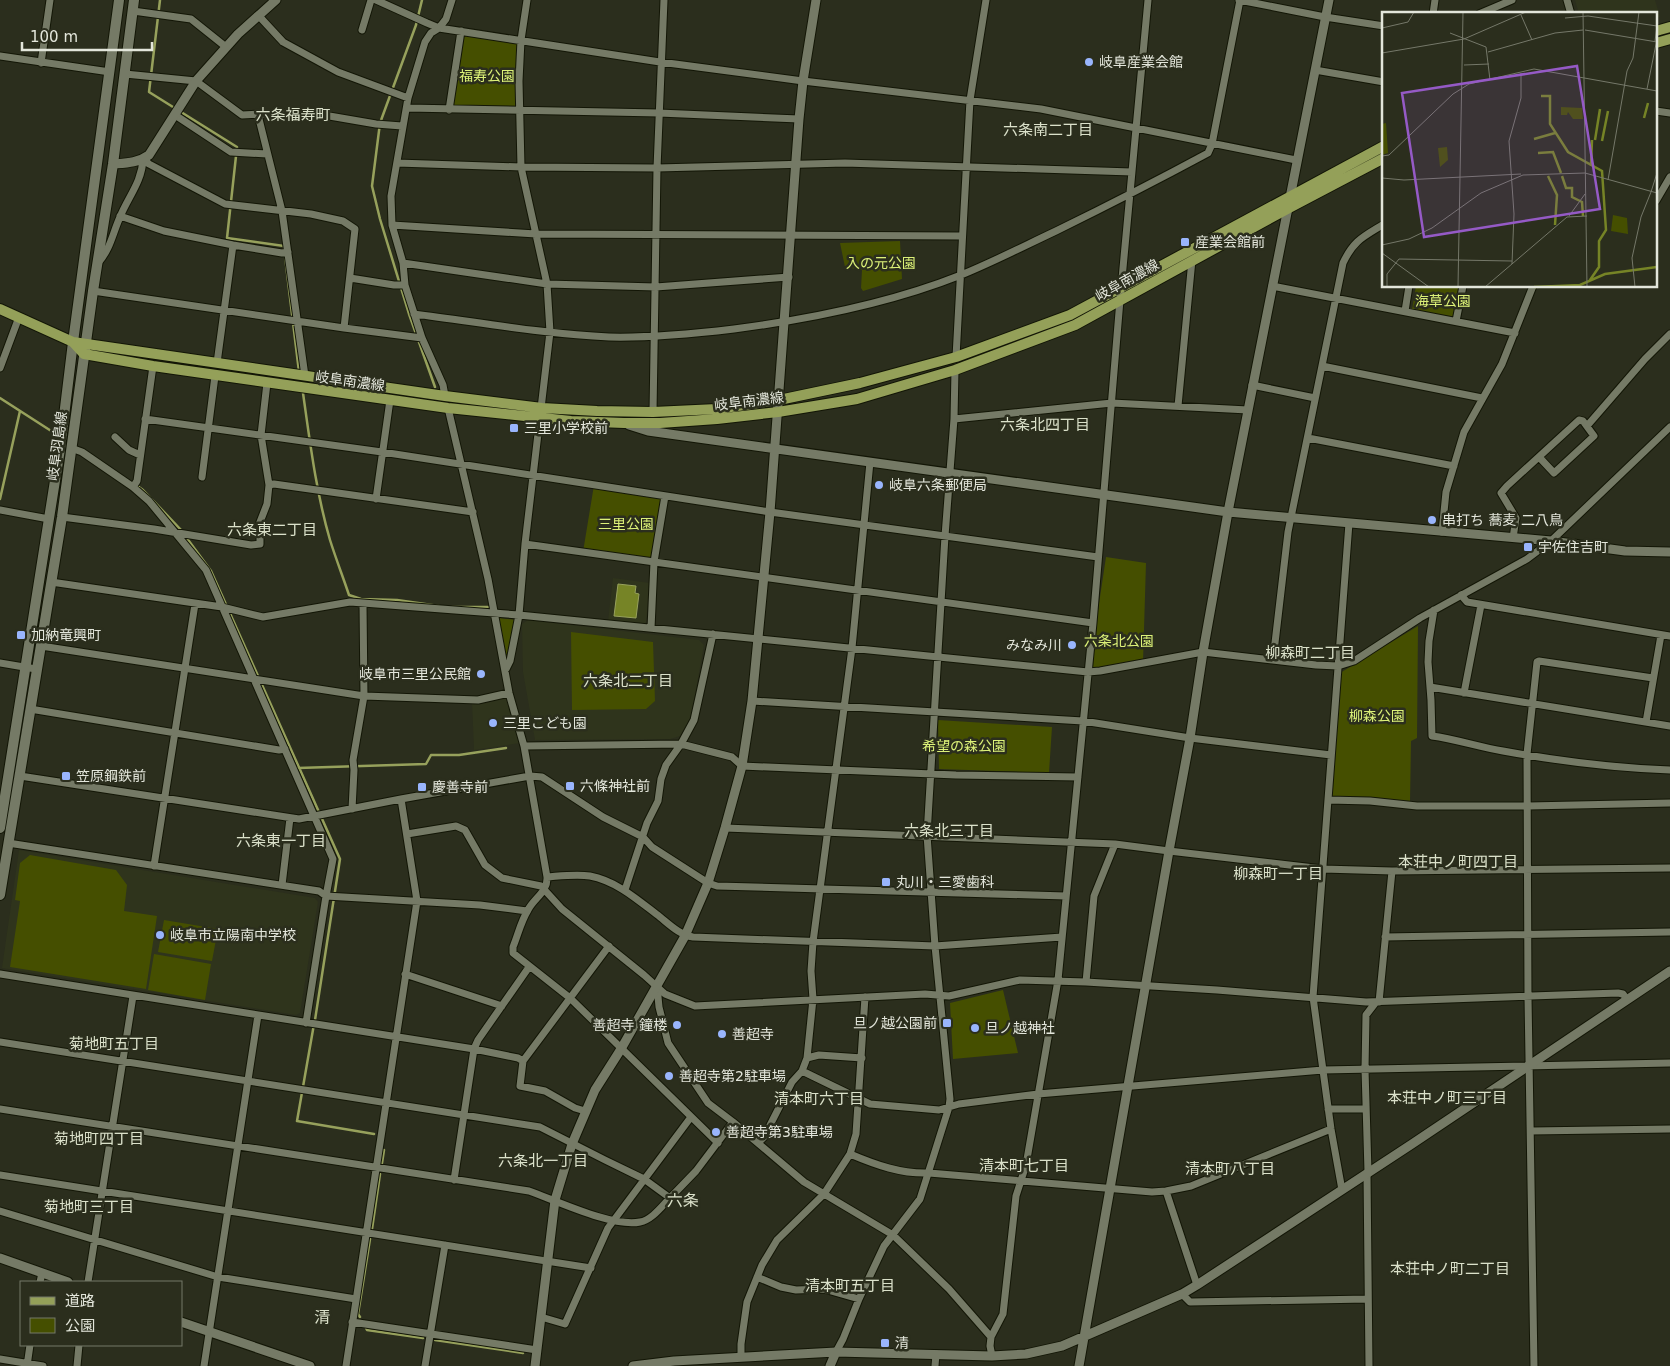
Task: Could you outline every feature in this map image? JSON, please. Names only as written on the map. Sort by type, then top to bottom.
[{"type":"main road","name":"岐阜羽島線","points":[[0,828],[1,813],[31,668],[49,519],[119,0]]},
{"type":"main road","name":"岐阜羽島線","points":[[0,895],[30,709],[31,668],[41,646],[62,517],[96,266],[113,164],[134,0]]},
{"type":"main road","name":"岐阜南濃線","points":[[73,342],[84,354],[216,376],[448,408],[541,413],[653,412],[718,409],[779,400],[860,384],[956,357],[1070,315],[1382,147]]},
{"type":"main road","name":"岐阜南濃線","points":[[0,309],[73,342],[445,396],[541,413],[571,422],[624,423],[717,419],[778,412],[857,399],[955,370],[1074,325],[1382,159]]},
{"type":"street","points":[[41,62],[50,0]]},
{"type":"street","points":[[113,164],[132,162],[149,155],[196,81],[226,47],[276,0]]},
{"type":"street","points":[[362,30],[371,0]]},
{"type":"street","points":[[376,0],[426,24],[440,28],[660,62],[1041,109],[1296,160]]},
{"type":"street","points":[[445,396],[443,386],[422,338],[405,285],[403,263],[392,225],[391,196],[408,98],[425,42],[431,33],[440,28],[446,19],[452,0]]},
{"type":"street","points":[[505,670],[510,661],[519,615],[525,544],[550,332],[547,284],[521,167],[519,110],[521,40],[528,0]]},
{"type":"street","points":[[653,412],[657,168],[664,0]]},
{"type":"street","points":[[535,1366],[555,1200],[572,1144],[595,1090],[621,1049],[686,936],[708,883],[742,766],[752,701],[776,450],[799,119],[816,0]]},
{"type":"street","points":[[956,357],[970,100],[986,0]]},
{"type":"street","points":[[992,1356],[991,1337],[1003,1314],[1016,1196],[1026,1165],[1058,980],[1088,672],[1148,0]]},
{"type":"street","points":[[414,314],[550,332],[609,336],[654,336],[785,323],[854,309],[890,299],[960,275],[1020,249],[1130,195],[1208,153],[1212,144],[1240,0],[1325,17],[1382,26]]},
{"type":"street","points":[[1079,1366],[1228,512],[1329,0]]},
{"type":"street","points":[[1483,12],[1512,0]]},
{"type":"street","points":[[1567,0],[1571,12]]},
{"type":"street","points":[[133,11],[191,19],[226,47]]},
{"type":"street","points":[[258,15],[283,42],[338,72],[408,98]]},
{"type":"street","points":[[449,110],[461,31]]},
{"type":"street","points":[[0,56],[110,72]]},
{"type":"street","points":[[1314,70],[1382,82]]},
{"type":"street","points":[[124,74],[196,81],[242,115],[306,112],[376,124],[402,126]]},
{"type":"street","points":[[407,108],[659,113],[799,119]]},
{"type":"street","points":[[175,115],[231,152],[267,154]]},
{"type":"street","points":[[258,115],[282,211],[305,376]]},
{"type":"street","points":[[143,159],[225,204],[311,214],[343,221],[355,229],[344,328]]},
{"type":"street","points":[[96,266],[108,252],[120,216],[142,172],[143,159]]},
{"type":"street","points":[[397,163],[521,167],[657,168],[845,163],[1132,172]]},
{"type":"street","points":[[1658,198],[1670,177]]},
{"type":"street","points":[[120,216],[164,230],[233,245],[282,253],[288,252]]},
{"type":"street","points":[[392,225],[536,234],[962,236]]},
{"type":"street","points":[[1273,660],[1288,532],[1343,263],[1349,250],[1359,239],[1382,225]]},
{"type":"street","points":[[217,363],[233,245]]},
{"type":"street","points":[[1178,406],[1192,260]]},
{"type":"street","points":[[403,263],[547,284],[656,287],[789,277]]},
{"type":"street","points":[[350,278],[405,285]]},
{"type":"street","points":[[1272,286],[1515,333]]},
{"type":"street","points":[[1405,311],[1409,288]]},
{"type":"street","points":[[1456,321],[1463,288]]},
{"type":"street","points":[[1442,532],[1446,492],[1464,432],[1502,364],[1532,288]]},
{"type":"street","points":[[93,291],[422,338]]},
{"type":"street","points":[[0,368],[19,317]]},
{"type":"street","points":[[1587,426],[1645,359],[1670,334]]},
{"type":"street","points":[[133,487],[137,481],[154,366]]},
{"type":"street","points":[[1322,366],[1482,398]]},
{"type":"street","points":[[830,1366],[884,1246],[920,1199],[949,1107],[950,1099],[935,946],[927,836],[954,419],[955,370]]},
{"type":"street","points":[[202,477],[216,376]]},
{"type":"street","points":[[62,517],[251,545],[260,544],[260,522],[267,504],[269,485],[261,435],[268,383]]},
{"type":"street","points":[[1252,385],[1315,398]]},
{"type":"street","points":[[376,499],[390,400]]},
{"type":"street","points":[[954,419],[1112,403],[1248,410]]},
{"type":"street","points":[[448,408],[473,512],[510,693],[524,746],[547,877],[545,889],[527,911],[513,953],[570,998],[690,1117],[718,1142]]},
{"type":"street","points":[[145,419],[382,452],[770,512],[1098,557]]},
{"type":"street","points":[[1513,538],[1516,518],[1501,493],[1539,457],[1579,420],[1587,426],[1594,436],[1554,473],[1539,457]]},
{"type":"street","points":[[624,423],[648,431],[776,450],[1228,512],[1551,541],[1625,551],[1670,552]]},
{"type":"street","points":[[51,582],[222,607],[264,617],[350,602],[519,615],[1088,672],[1203,652],[1338,666],[1354,661],[1425,615],[1527,559],[1551,541],[1670,426]]},
{"type":"street","points":[[115,438],[129,450],[140,455]]},
{"type":"street","points":[[1308,438],[1454,466]]},
{"type":"street","points":[[71,448],[82,452],[133,487],[157,509],[206,570],[333,859],[306,1023]]},
{"type":"street","points":[[758,1143],[764,1138],[792,1082],[802,1071],[806,1058],[812,999],[812,942],[852,648],[870,462]]},
{"type":"street","points":[[269,485],[274,484],[473,512]]},
{"type":"street","points":[[651,628],[654,562],[665,496]]},
{"type":"street","points":[[0,510],[49,519]]},
{"type":"street","points":[[1342,1190],[1331,1129],[1312,997],[1349,523]]},
{"type":"street","points":[[525,544],[1092,622]]},
{"type":"street","points":[[1461,595],[1467,602],[1481,605],[1670,636]]},
{"type":"street","points":[[154,866],[195,604]]},
{"type":"street","points":[[352,809],[353,760],[364,696],[363,604]]},
{"type":"street","points":[[1464,693],[1481,605]]},
{"type":"street","points":[[1434,610],[1428,662],[1432,736],[1504,752],[1618,768],[1670,770]]},
{"type":"street","points":[[625,890],[647,823],[658,801],[661,779],[666,765],[681,744],[694,720],[713,634]]},
{"type":"street","points":[[1646,722],[1661,635]]},
{"type":"street","points":[[41,646],[364,696],[478,700],[510,693]]},
{"type":"street","points":[[1534,1366],[1528,997],[1527,754],[1537,662],[1653,678]]},
{"type":"street","points":[[0,663],[31,668]]},
{"type":"street","points":[[1430,688],[1670,726]]},
{"type":"street","points":[[752,701],[1083,721],[1190,738],[1331,755]]},
{"type":"street","points":[[30,709],[279,750],[285,749]]},
{"type":"street","points":[[524,746],[681,744],[732,757],[742,766],[931,774],[1078,777]]},
{"type":"street","points":[[20,776],[299,819],[530,776],[542,777],[603,817],[643,837],[652,847],[708,883],[717,886],[1066,896]]},
{"type":"street","points":[[346,1366],[417,901],[401,799]]},
{"type":"street","points":[[1328,800],[1370,801],[1417,806],[1670,803]]},
{"type":"street","points":[[282,886],[290,818]]},
{"type":"street","points":[[407,834],[456,826],[465,830],[485,865],[502,878],[541,886],[562,909],[665,994],[695,1006],[925,994],[949,996],[1020,980],[1058,980],[1378,1002],[1618,993],[1623,994],[1627,1000]]},
{"type":"street","points":[[725,828],[1072,841],[1115,844],[1323,869],[1392,871],[1670,868]]},
{"type":"street","points":[[8,843],[319,891],[326,896],[480,905],[527,911]]},
{"type":"street","points":[[1086,982],[1094,896],[1115,844]]},
{"type":"street","points":[[1369,1366],[1366,1016],[1378,1002],[1392,871]]},
{"type":"street","points":[[547,877],[591,876],[625,890],[686,936],[935,946],[1062,937]]},
{"type":"street","points":[[1385,937],[1670,932]]},
{"type":"street","points":[[585,1112],[574,1108],[545,1091],[520,1086],[523,1061],[609,946]]},
{"type":"street","points":[[454,1180],[474,1049],[478,1040],[529,967]]},
{"type":"street","points":[[633,1366],[741,1356],[836,1352],[992,1356],[1026,1354],[1062,1346],[1182,1294],[1197,1285],[1670,971]]},
{"type":"street","points":[[0,974],[474,1049],[518,1058],[523,1061]]},
{"type":"street","points":[[405,974],[502,1006]]},
{"type":"street","points":[[657,986],[659,1007],[668,1043],[708,1103],[804,1182],[893,1236],[948,1289],[991,1337]]},
{"type":"street","points":[[88,1281],[133,996]]},
{"type":"street","points":[[741,1356],[740,1344],[747,1302],[777,1240],[824,1194],[850,1154],[856,1134],[865,997]]},
{"type":"street","points":[[204,1366],[258,1015]]},
{"type":"street","points":[[0,1042],[540,1127],[644,1179],[670,1198]]},
{"type":"street","points":[[806,1058],[819,1055],[862,1058]]},
{"type":"street","points":[[802,1071],[870,1104],[939,1110],[959,1104],[1038,1094],[1322,1070],[1670,1063]]},
{"type":"street","points":[[0,1109],[529,1192],[613,1222],[641,1222],[649,1218],[696,1171],[733,1122]]},
{"type":"street","points":[[1328,1109],[1366,1109]]},
{"type":"street","points":[[541,1317],[565,1324],[592,1268],[608,1228],[690,1117]]},
{"type":"street","points":[[850,1154],[896,1171],[1152,1192],[1191,1186],[1331,1129]]},
{"type":"street","points":[[1530,1131],[1670,1129]]},
{"type":"street","points":[[0,1175],[592,1268]]},
{"type":"street","points":[[1166,1191],[1197,1285]]},
{"type":"street","points":[[0,1211],[218,1277],[356,1299]]},
{"type":"street","points":[[424,1366],[444,1245]]},
{"type":"street","points":[[0,1258],[41,1278],[61,1281]]},
{"type":"street","points":[[757,1278],[781,1287],[796,1290],[824,1289],[859,1299]]},
{"type":"street","points":[[1182,1294],[1190,1302],[1368,1299]]},
{"type":"street","points":[[182,1322],[310,1366]]},
{"type":"street","points":[[352,1322],[537,1350]]},
{"type":"street","points":[[27,1365],[30,1346]]},
{"type":"street","points":[[77,1366],[80,1346]]},
{"type":"street","points":[[935,1366],[936,1354]]},
{"type":"street","points":[[0,1359],[27,1365],[43,1366]]},
{"type":"shaded area","points":[[1575,0],[1655,0],[1660,17],[1658,18],[1658,12],[1578,12]]},
{"type":"shaded area","points":[[613,578],[650,583],[646,622],[644,624],[608,621]]},
{"type":"shaded area","points":[[618,584],[636,586],[635,593],[639,594],[636,618],[614,616]]},
{"type":"shaded area","points":[[528,620],[699,640],[704,645],[691,717],[680,736],[670,739],[535,740],[523,672],[522,624]]},
{"type":"shaded area","name":"三里こども園","points":[[506,696],[520,743],[474,750],[472,702]]},
{"type":"shaded area","name":"岐阜市立陽南中学校","points":[[19,850],[315,898],[318,902],[300,1013],[296,1015],[2,968]]},
{"type":"green space","name":"福寿公園","points":[[462,33],[520,41],[517,108],[451,108]]},
{"type":"green space","name":"入の元公園","points":[[900,241],[902,279],[863,291],[861,288],[862,270],[845,267],[840,243]]},
{"type":"green space","name":"海草公園","points":[[1416,288],[1461,288],[1455,318],[1412,310]]},
{"type":"green space","name":"三里公園","points":[[594,485],[665,496],[654,562],[583,552]]},
{"type":"green space","name":"六条北公園","points":[[1106,557],[1146,563],[1143,662],[1089,670]]},
{"type":"green space","points":[[498,618],[516,620],[509,657],[505,657]]},
{"type":"green space","name":"柳森公園","points":[[1418,626],[1417,738],[1411,741],[1410,802],[1331,797],[1340,673]]},
{"type":"green space","points":[[571,632],[653,642],[655,701],[646,709],[572,710]]},
{"type":"green space","name":"希望の森公園","points":[[938,720],[1052,727],[1049,773],[939,769]]},
{"type":"green space","points":[[30,855],[116,870],[127,885],[124,911],[157,916],[146,989],[10,967],[20,901],[15,900],[20,863]]},
{"type":"green space","points":[[164,920],[218,929],[212,961],[158,952]]},
{"type":"green space","points":[[154,954],[211,964],[205,1000],[148,990]]},
{"type":"green space","points":[[1003,990],[1018,1053],[953,1059],[950,1003]]},
{"type":"waterway","points":[[160,0],[149,92],[237,147],[227,238],[284,246],[284,249]]},
{"type":"waterway","points":[[422,0],[416,25],[380,123],[372,186],[409,314],[435,387]]},
{"type":"waterway","points":[[285,256],[299,372]]},
{"type":"waterway","points":[[303,393],[321,504],[330,540],[349,595],[361,599],[397,600],[439,606]]},
{"type":"waterway","points":[[0,398],[59,436]]},
{"type":"waterway","points":[[0,499],[20,411]]},
{"type":"waterway","points":[[136,485],[183,532]]},
{"type":"waterway","points":[[186,537],[211,571],[340,859],[315,1020]]},
{"type":"waterway","points":[[452,607],[488,607]]},
{"type":"waterway","points":[[298,768],[426,764],[431,755],[459,755],[506,748]]},
{"type":"waterway","points":[[314,1024],[297,1121],[374,1134]]},
{"type":"waterway","points":[[382,1163],[384,1150]]},
{"type":"waterway","points":[[372,1229],[380,1174]]},
{"type":"waterway","points":[[360,1317],[358,1314],[370,1239]]},
{"type":"waterway","points":[[366,1328],[367,1330],[423,1338]]},
{"type":"waterway","points":[[435,1340],[523,1353]]},
{"type":"place","name":"岐阜産業会館","points":[[1089,62]]},
{"type":"place","name":"産業会館前","points":[[1185,242]]},
{"type":"place","name":"三里小学校前","points":[[514,428]]},
{"type":"place","name":"岐阜六条郵便局","points":[[879,485]]},
{"type":"place","name":"串打ち 蕎麦 二八鳥","points":[[1432,520]]},
{"type":"place","name":"宇佐住吉町","points":[[1528,547]]},
{"type":"place","name":"加納竜興町","points":[[21,635]]},
{"type":"place","name":"みなみ川","points":[[1072,645]]},
{"type":"place","name":"岐阜市三里公民館","points":[[481,674]]},
{"type":"place","name":"三里こども園","points":[[493,723]]},
{"type":"place","name":"笠原鋼鉄前","points":[[66,776]]},
{"type":"place","name":"六條神社前","points":[[570,786]]},
{"type":"place","name":"慶善寺前","points":[[422,787]]},
{"type":"place","name":"丸川・三愛歯科","points":[[886,882]]},
{"type":"place","name":"岐阜市立陽南中学校","points":[[160,935]]},
{"type":"place","name":"旦ノ越公園前","points":[[947,1023]]},
{"type":"place","name":"善超寺 鐘楼","points":[[677,1025]]},
{"type":"place","name":"旦ノ越神社","points":[[975,1028]]},
{"type":"place","name":"善超寺","points":[[722,1034]]},
{"type":"place","name":"善超寺第2駐車場","points":[[669,1076]]},
{"type":"place","name":"善超寺第3駐車場","points":[[716,1132]]},
{"type":"place","name":"清","points":[[885,1343]]},
{"type":"district","name":"六条福寿町","points":[[293,115]]},
{"type":"district","name":"六条南二丁目","points":[[1048,130]]},
{"type":"district","name":"六条北四丁目","points":[[1045,425]]},
{"type":"district","name":"六条東二丁目","points":[[272,530]]},
{"type":"district","name":"柳森町二丁目","points":[[1310,653]]},
{"type":"district","name":"六条北二丁目","points":[[628,681]]},
{"type":"district","name":"六条北三丁目","points":[[949,831]]},
{"type":"district","name":"六条東一丁目","points":[[281,841]]},
{"type":"district","name":"本荘中ノ町四丁目","points":[[1458,862]]},
{"type":"district","name":"柳森町一丁目","points":[[1278,874]]},
{"type":"district","name":"菊地町五丁目","points":[[114,1044]]},
{"type":"district","name":"本荘中ノ町三丁目","points":[[1447,1098]]},
{"type":"district","name":"清本町六丁目","points":[[819,1099]]},
{"type":"district","name":"菊地町四丁目","points":[[99,1139]]},
{"type":"district","name":"六条北一丁目","points":[[543,1161]]},
{"type":"district","name":"清本町七丁目","points":[[1024,1166]]},
{"type":"district","name":"清本町八丁目","points":[[1230,1169]]},
{"type":"district","name":"六条","points":[[683,1200]]},
{"type":"district","name":"菊地町三丁目","points":[[89,1207]]},
{"type":"district","name":"本荘中ノ町二丁目","points":[[1450,1269]]},
{"type":"district","name":"清本町五丁目","points":[[850,1286]]},
{"type":"district","name":"清","points":[[322,1317]]}]
